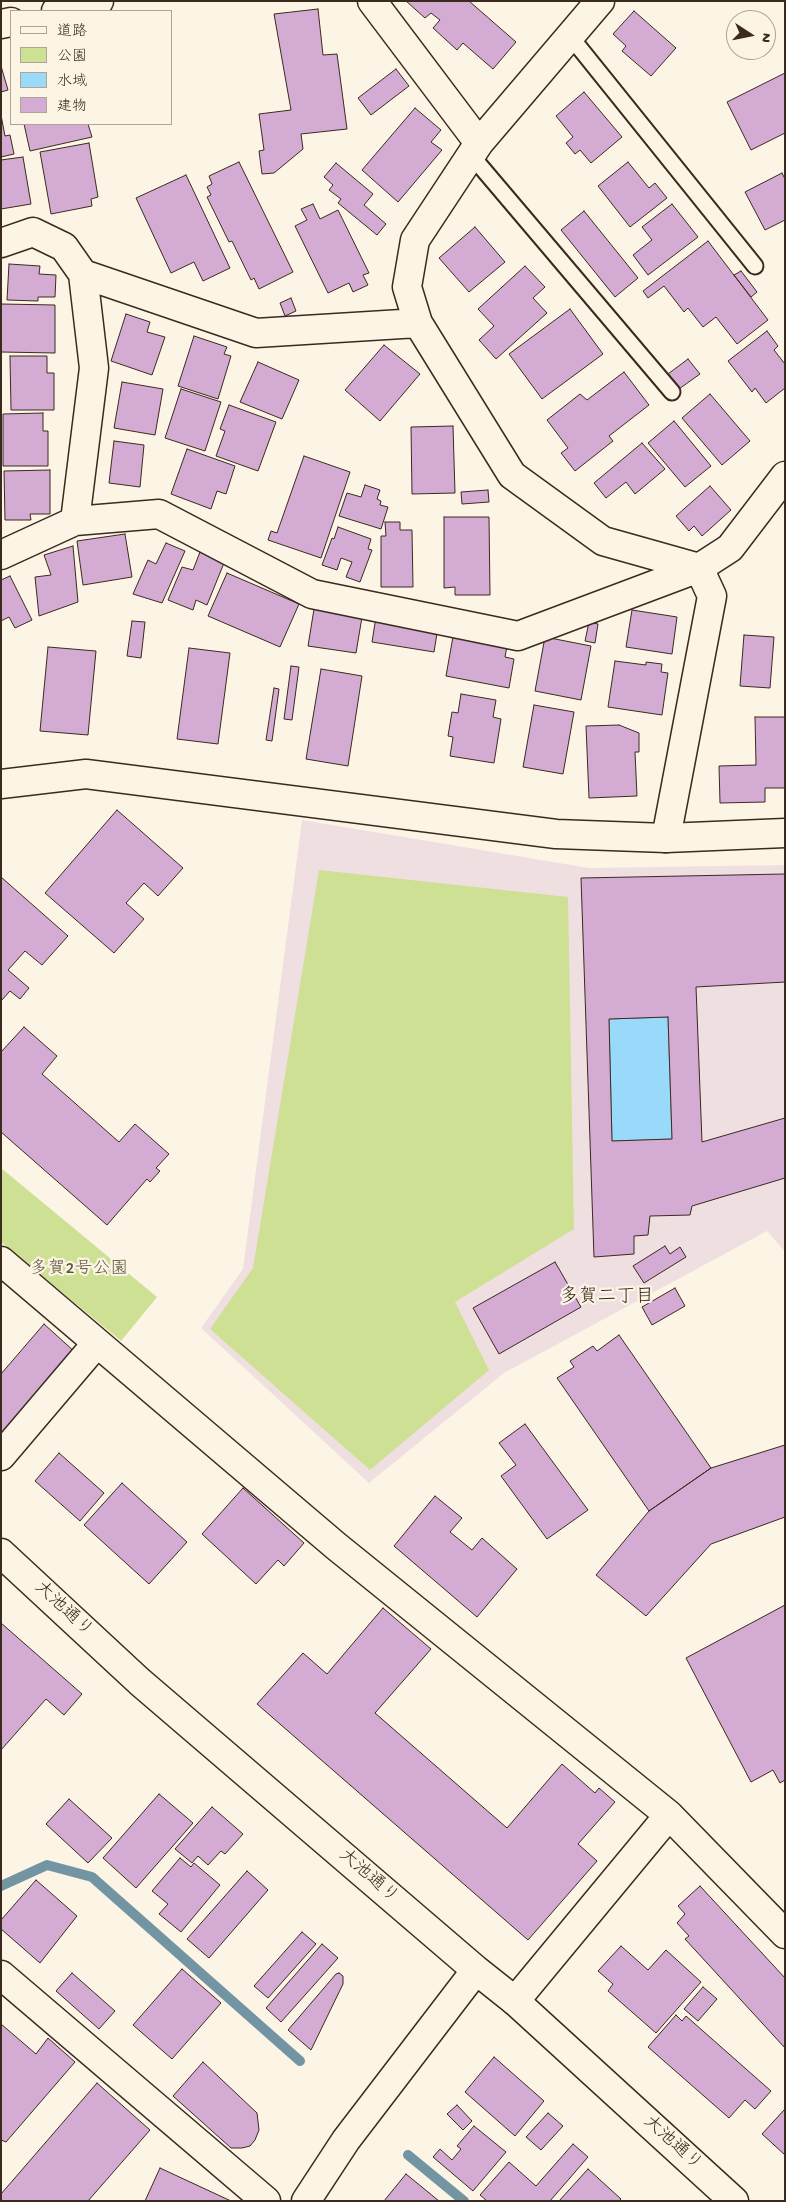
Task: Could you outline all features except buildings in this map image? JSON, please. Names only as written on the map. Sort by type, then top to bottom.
[{"type":"street","points":[[60,10],[99,1]]},
{"type":"street","points":[[372,1],[475,149]]},
{"type":"street","points":[[600,1],[475,149],[415,240],[407,287],[418,323],[512,475],[603,541],[698,568],[712,596],[666,838]]},
{"type":"street","points":[[1,243],[33,232],[64,247],[82,274],[94,368],[75,521]]},
{"type":"street","points":[[82,274],[256,333],[418,323]]},
{"type":"street","points":[[1,555],[75,521],[159,514],[312,594],[518,636],[698,568],[730,548],[785,476]]},
{"type":"street","points":[[1,784],[86,774],[556,834],[666,838],[785,833]]},
{"type":"street","points":[[1,1261],[336,1546],[670,1815],[785,1934]]},
{"type":"street","points":[[1,1456],[97,1342]]},
{"type":"street","name":"大池通り","points":[[1,1553],[140,1682],[476,1970],[515,2001],[734,2201]]},
{"type":"street","points":[[515,2001],[670,1815]]},
{"type":"street","points":[[306,2201],[346,2140],[476,1970]]},
{"type":"street","points":[[1,1975],[266,2201]]},
{"type":"lane","points":[[570,36],[755,266]]},
{"type":"lane","points":[[475,149],[672,392]]},
{"type":"shaded area","points":[[302,820],[589,868],[785,865],[785,1252],[767,1231],[504,1373],[369,1483],[201,1328],[243,1269]]},
{"type":"green space","points":[[319,870],[568,897],[574,1229],[455,1302],[489,1370],[370,1470],[210,1329],[253,1268]]},
{"type":"green space","name":"多賀2号公園","points":[[1,1168],[157,1297],[121,1341],[1,1242]]},
{"type":"water","points":[[668,1017],[672,1139],[612,1141],[609,1019]]},
{"type":"waterway","points":[[1,1886],[47,1865],[92,1877],[300,2061]]},
{"type":"waterway","points":[[408,2155],[464,2201]]},
{"type":"district","name":"多賀二丁目","points":[[607,1298]]}]
